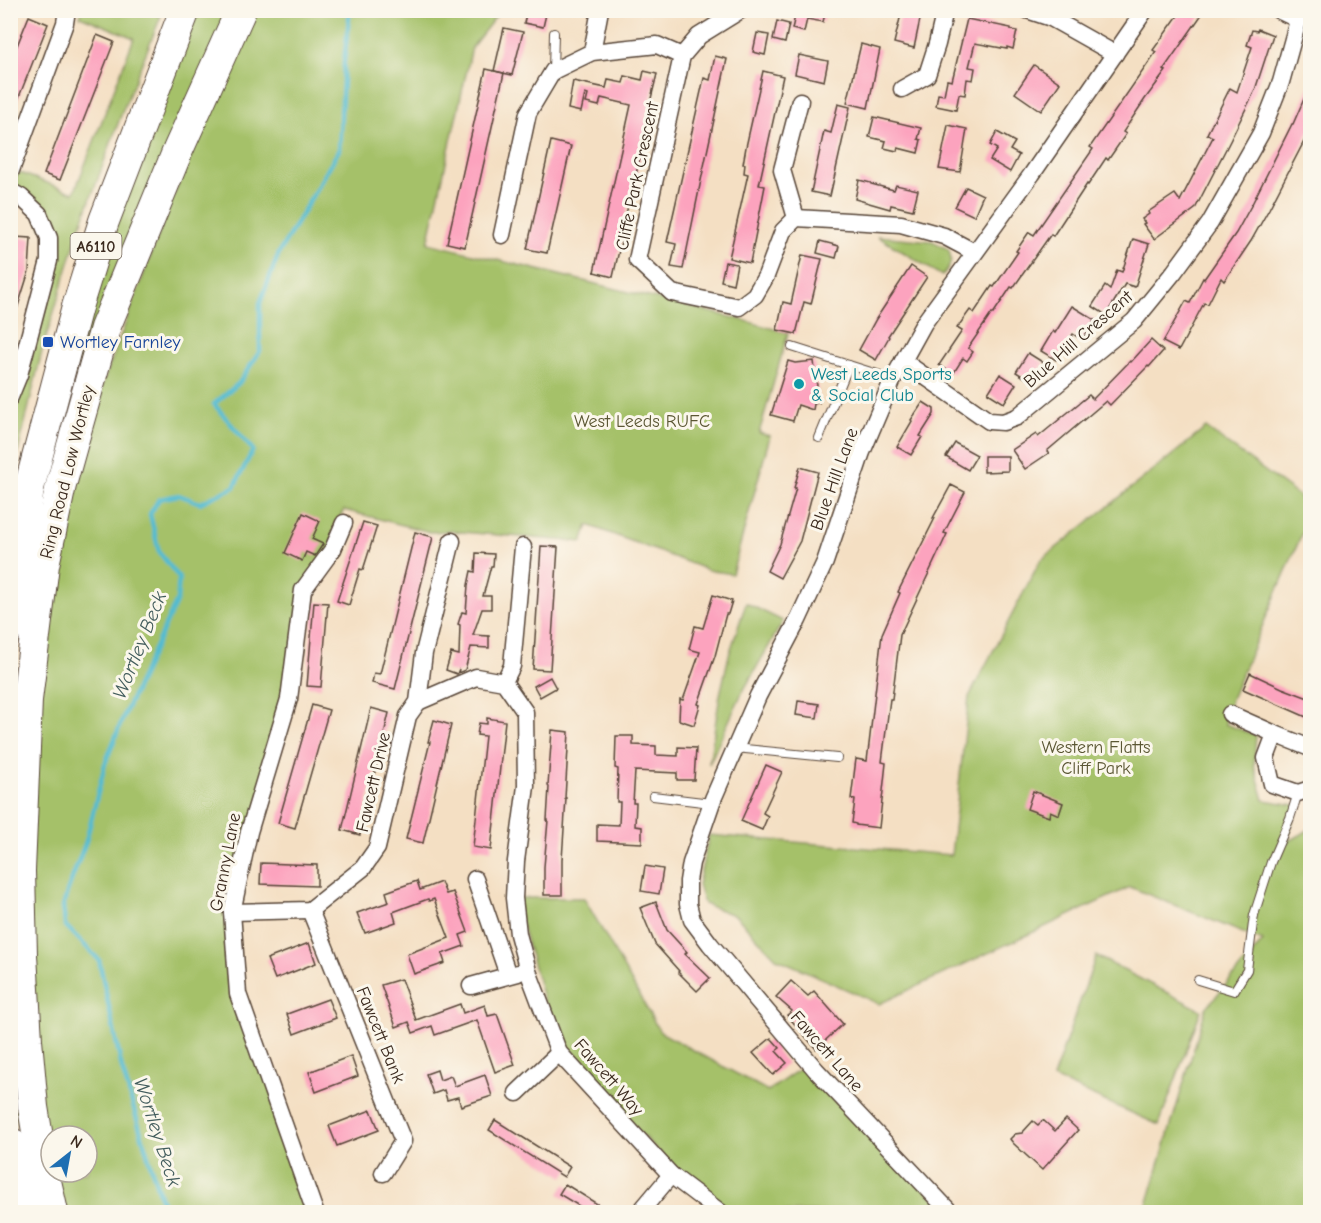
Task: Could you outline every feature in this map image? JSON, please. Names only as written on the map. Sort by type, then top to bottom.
[{"type":"highway","name":"Ring Road Low Wortley","points":[[10,627],[20,485],[104,220],[185,10]]},
{"type":"highway","name":"Ring Road Low Wortley","points":[[53,1212],[33,1107],[20,872],[27,700],[44,565],[68,458],[105,328],[178,150],[241,10]]},
{"type":"highway","points":[[20,485],[45,480],[68,458]]},
{"type":"highway","points":[[10,1142],[18,1181],[28,1212]]},
{"type":"street","points":[[10,173],[65,23],[67,10]]},
{"type":"street","points":[[592,52],[600,10]]},
{"type":"street","points":[[502,235],[528,113],[553,71],[592,52],[657,45],[682,56],[699,36],[741,10]]},
{"type":"street","points":[[902,89],[927,75],[945,10]]},
{"type":"street","points":[[1027,10],[1051,18],[1115,54]]},
{"type":"street","name":"Blue Hill Lane","points":[[688,904],[691,863],[711,803],[758,696],[825,562],[862,452],[893,379],[924,323],[1032,174],[1145,10]]},
{"type":"street","points":[[1278,10],[1300,15]]},
{"type":"street","name":"Blue Hill Crescent","points":[[903,361],[989,421],[1003,422],[1017,417],[1134,321],[1210,223],[1261,133],[1281,82],[1300,15]]},
{"type":"street","name":"Cliffe Park Crescent","points":[[682,56],[638,260],[672,293],[739,306],[755,295],[766,276],[783,231],[796,218]]},
{"type":"street","points":[[800,101],[782,170],[796,218],[901,224],[944,236],[974,252]]},
{"type":"street","points":[[10,191],[21,197],[39,214],[49,238],[48,261],[19,375],[10,397]]},
{"type":"street","points":[[20,485],[44,494],[50,501],[54,514]]},
{"type":"street","name":"Granny Lane","points":[[315,1212],[238,994],[232,912],[249,832],[289,699],[303,590],[333,549],[344,523]]},
{"type":"street","name":"Fawcett Drive","points":[[310,910],[363,868],[377,848],[408,716],[418,702],[424,653],[452,541]]},
{"type":"street","points":[[418,702],[476,677],[504,682],[512,666],[523,547]]},
{"type":"street","name":"Fawcett Way","points":[[504,682],[525,712],[526,786],[516,861],[514,898],[518,934],[528,971],[559,1053],[671,1175],[720,1212]]},
{"type":"street","points":[[1230,714],[1311,748]]},
{"type":"street","points":[[1275,734],[1266,758],[1272,784],[1304,791]]},
{"type":"street","points":[[475,879],[508,975]]},
{"type":"street","name":"Fawcett Lane","points":[[688,904],[692,920],[710,944],[816,1070],[950,1212]]},
{"type":"street","points":[[232,912],[310,910]]},
{"type":"street","name":"Fawcett Bank","points":[[310,910],[403,1141],[383,1173]]},
{"type":"street","points":[[471,986],[528,971]]},
{"type":"street","points":[[517,1093],[559,1053]]},
{"type":"street","points":[[639,1212],[671,1175]]},
{"type":"lane","points":[[553,71],[554,33]]},
{"type":"lane","points":[[792,347],[893,379]]},
{"type":"lane","points":[[819,438],[849,365]]},
{"type":"lane","points":[[735,748],[837,758]]},
{"type":"lane","points":[[1198,980],[1234,991],[1247,970],[1254,915],[1271,862],[1304,791]]},
{"type":"lane","points":[[653,796],[711,803]]},
{"type":"green space","points":[[82,11],[147,11],[161,16],[123,110],[79,230],[42,351],[14,469],[11,469],[11,410],[25,380],[57,254],[17,184],[16,178],[18,172],[74,193],[134,38],[80,16]]},
{"type":"green space","points":[[195,11],[230,11],[74,377],[50,461],[94,274]]},
{"type":"green space","name":"West Leeds RUFC","points":[[254,11],[500,11],[472,47],[428,243],[788,333],[759,433],[770,436],[732,574],[708,570],[588,525],[582,542],[449,531],[430,532],[344,510],[335,524],[333,549],[303,590],[289,699],[238,883],[238,994],[315,1212],[53,1212],[50,1184],[99,1184],[99,1124],[42,1124],[22,955],[54,514],[172,199]]},
{"type":"green space","points":[[877,236],[932,241],[948,249],[951,257],[950,263],[942,276]]},
{"type":"green space","name":"Western Flatts Cliff Park","points":[[1206,428],[1299,496],[1310,515],[1231,699],[1225,724],[1256,735],[1254,765],[1264,800],[1296,805],[1288,842],[1310,829],[1310,1212],[1145,1212],[1206,1008],[1263,941],[1130,887],[879,1004],[776,958],[736,916],[704,904],[698,885],[709,835],[951,855],[969,697],[1040,561]]},
{"type":"green space","points":[[746,603],[783,621],[741,695],[709,764],[729,655]]},
{"type":"green space","points":[[514,898],[584,898],[660,1032],[768,1091],[801,1068],[949,1212],[720,1212],[559,1053]]},
{"type":"green space","points":[[10,903],[33,1161],[19,1134],[10,1071]]},
{"type":"green space","points":[[1096,956],[1201,1010],[1159,1125],[1053,1078]]},
{"type":"building","points":[[527,10],[547,10],[543,27],[524,23]]},
{"type":"building","points":[[792,10],[826,10],[823,22],[807,19],[804,32],[792,29],[795,16],[791,15]]},
{"type":"building","points":[[902,10],[922,10],[914,48],[894,43]]},
{"type":"building","points":[[1182,10],[1205,10],[1123,132],[1126,134],[1087,184],[1053,236],[1051,234],[1013,288],[1011,287],[992,313],[968,348],[973,352],[967,361],[963,358],[953,374],[939,365],[962,331],[957,328],[970,310],[974,313],[992,286],[994,287],[1029,232],[1034,235],[1093,149],[1090,147],[1156,52],[1153,50]]},
{"type":"building","points":[[29,16],[48,24],[11,117],[10,63]]},
{"type":"building","points":[[967,19],[1017,31],[1013,49],[975,43],[969,67],[975,68],[973,80],[967,79],[965,95],[959,94],[956,110],[936,106],[938,94],[944,95],[947,80],[952,81]]},
{"type":"building","points":[[777,21],[789,24],[785,43],[773,40]]},
{"type":"building","points":[[504,28],[523,32],[512,75],[494,71]]},
{"type":"building","points":[[1258,29],[1273,35],[1255,90],[1230,141],[1195,209],[1154,239],[1142,219],[1149,214],[1148,212],[1175,194],[1180,201],[1213,137],[1207,134],[1230,88],[1237,92],[1252,47],[1247,45],[1252,30],[1257,31]]},
{"type":"building","points":[[757,33],[769,35],[765,55],[753,52]]},
{"type":"building","points":[[97,35],[114,42],[60,180],[44,174]]},
{"type":"building","points":[[861,44],[880,49],[868,108],[847,103]]},
{"type":"building","points":[[799,55],[828,61],[824,81],[795,74]]},
{"type":"building","points":[[715,56],[727,59],[683,269],[671,267],[676,244],[667,242],[704,78],[710,80]]},
{"type":"building","points":[[1034,65],[1060,83],[1041,111],[1015,93]]},
{"type":"building","points":[[486,69],[504,73],[465,247],[447,243]]},
{"type":"building","points":[[644,71],[657,74],[646,119],[649,120],[621,233],[623,233],[613,277],[594,272],[631,105],[601,98],[599,106],[586,103],[588,95],[585,94],[581,112],[568,109],[573,81],[606,88],[608,80],[623,83],[625,76],[642,80]]},
{"type":"building","points":[[763,71],[783,76],[759,185],[765,186],[750,263],[729,258],[748,174],[744,173],[745,164],[743,164]]},
{"type":"building","points":[[1311,83],[1311,128],[1251,241],[1224,281],[1221,278],[1208,304],[1204,303],[1179,350],[1163,342],[1186,301],[1190,303],[1203,278],[1236,233],[1293,124]]},
{"type":"building","points":[[838,104],[850,107],[830,196],[811,192],[824,131],[831,133]]},
{"type":"building","points":[[874,117],[921,128],[918,153],[898,148],[897,151],[884,148],[886,141],[869,137]]},
{"type":"building","points":[[948,125],[967,129],[960,172],[939,169]]},
{"type":"building","points":[[997,132],[1015,142],[1010,150],[1019,155],[1010,172],[990,160],[997,149],[990,145]]},
{"type":"building","points":[[551,141],[571,146],[547,253],[527,249]]},
{"type":"building","points":[[859,180],[894,190],[896,185],[918,190],[913,210],[891,205],[890,209],[855,199]]},
{"type":"building","points":[[966,187],[983,195],[974,216],[955,207]]},
{"type":"building","points":[[14,237],[31,238],[29,271],[13,322],[10,322],[10,284]]},
{"type":"building","points":[[1133,239],[1149,244],[1135,287],[1125,284],[1106,315],[1092,306],[1105,286],[1110,290],[1117,270],[1122,272]]},
{"type":"building","points":[[820,241],[839,246],[836,258],[817,253]]},
{"type":"building","points":[[802,255],[822,259],[811,304],[804,302],[796,334],[777,330],[783,302],[791,304]]},
{"type":"building","points":[[725,262],[737,264],[733,284],[721,281]]},
{"type":"building","points":[[911,266],[927,277],[888,336],[876,360],[859,350],[876,319]]},
{"type":"building","points":[[1072,306],[1095,320],[1082,340],[1073,334],[1056,360],[1041,351]]},
{"type":"building","points":[[1151,340],[1163,351],[1149,367],[1110,405],[1106,401],[1047,451],[1049,453],[1025,469],[1012,450],[1036,434],[1038,437],[1089,395],[1093,399]]},
{"type":"building","points":[[1028,353],[1044,363],[1032,382],[1016,372]]},
{"type":"building","name":"West Leeds Sports & Social Club","points":[[788,361],[795,363],[814,361],[819,403],[814,404],[813,410],[798,405],[793,421],[771,415]]},
{"type":"building","points":[[1000,374],[1016,384],[1004,403],[988,393]]},
{"type":"building","points":[[923,402],[934,409],[934,414],[911,455],[897,447]]},
{"type":"building","points":[[955,443],[977,455],[968,470],[946,457]]},
{"type":"building","points":[[984,456],[1008,456],[1008,471],[984,472]]},
{"type":"building","points":[[800,467],[818,472],[800,541],[780,578],[767,571],[780,544]]},
{"type":"building","points":[[951,485],[965,492],[944,533],[947,534],[900,635],[882,762],[886,763],[879,828],[856,825],[852,823],[855,800],[851,799],[856,759],[867,761],[882,634],[900,593],[898,592]]},
{"type":"building","points":[[303,513],[320,521],[312,539],[323,544],[315,556],[306,552],[302,561],[285,553]]},
{"type":"building","points":[[363,522],[377,526],[349,605],[337,601]]},
{"type":"building","points":[[415,532],[433,537],[395,689],[372,683],[374,673],[380,674]]},
{"type":"building","points":[[541,546],[558,547],[550,670],[533,669]]},
{"type":"building","points":[[476,553],[494,554],[493,566],[491,566],[483,596],[491,596],[491,609],[482,609],[473,635],[489,636],[489,648],[471,647],[465,670],[458,673],[459,669],[457,674],[446,670],[451,653],[459,655],[460,625],[458,624],[462,612],[466,613],[468,585],[471,571],[475,572]]},
{"type":"building","points":[[713,595],[732,601],[698,704],[700,705],[694,725],[679,720],[680,699],[683,700],[700,652],[689,649],[695,626],[703,628]]},
{"type":"building","points":[[314,602],[328,603],[321,687],[307,686]]},
{"type":"building","points":[[1250,673],[1311,699],[1311,719],[1243,689]]},
{"type":"building","points":[[550,677],[556,688],[540,697],[534,686]]},
{"type":"building","points":[[798,701],[819,704],[817,718],[796,715]]},
{"type":"building","points":[[312,705],[329,710],[295,828],[278,823]]},
{"type":"building","points":[[371,708],[389,713],[360,835],[342,830]]},
{"type":"building","points":[[487,718],[505,721],[491,850],[473,847],[485,736],[477,735],[479,723],[487,724]]},
{"type":"building","points":[[434,720],[451,725],[423,843],[406,839]]},
{"type":"building","points":[[552,730],[569,732],[562,895],[544,895]]},
{"type":"building","points":[[616,736],[633,736],[633,745],[656,746],[656,755],[678,756],[678,747],[696,748],[694,780],[677,780],[677,773],[635,771],[633,803],[636,803],[635,826],[642,827],[642,843],[597,841],[597,824],[619,825],[618,769],[615,768]]},
{"type":"building","points":[[766,765],[782,772],[763,813],[768,816],[762,830],[741,821]]},
{"type":"building","points":[[1033,791],[1063,803],[1059,815],[1050,811],[1049,817],[1027,809]]},
{"type":"building","points":[[261,863],[317,865],[317,886],[260,884]]},
{"type":"building","points":[[645,866],[663,869],[659,894],[641,891]]},
{"type":"building","points":[[417,881],[420,890],[441,882],[446,894],[453,892],[468,932],[460,935],[464,946],[442,954],[445,963],[414,974],[407,954],[449,938],[434,899],[429,901],[428,899],[393,912],[396,922],[365,933],[357,913],[389,902],[386,892]]},
{"type":"building","points":[[656,902],[667,930],[687,952],[685,954],[710,978],[697,991],[655,944],[640,908]]},
{"type":"building","points":[[309,943],[316,963],[275,979],[267,959]]},
{"type":"building","points":[[401,979],[416,1020],[460,1004],[463,1013],[485,1005],[488,1016],[497,1014],[515,1065],[495,1072],[477,1020],[435,1035],[432,1026],[413,1033],[409,1022],[396,1027],[381,985]]},
{"type":"building","points":[[791,981],[808,996],[814,991],[843,1024],[816,1049],[787,1015],[792,1011],[776,997]]},
{"type":"building","points":[[328,999],[336,1018],[294,1034],[287,1014]]},
{"type":"building","points":[[771,1038],[780,1048],[776,1051],[787,1063],[773,1075],[753,1053]]},
{"type":"building","points":[[351,1056],[358,1076],[316,1092],[309,1072]]},
{"type":"building","points":[[437,1070],[440,1080],[451,1076],[455,1086],[485,1075],[492,1096],[461,1106],[458,1097],[447,1100],[444,1090],[433,1094],[426,1074]]},
{"type":"building","points":[[371,1110],[379,1130],[337,1146],[329,1126]]},
{"type":"building","points":[[1066,1119],[1078,1130],[1042,1170],[1010,1139],[1015,1134],[1022,1133],[1033,1121],[1038,1125],[1043,1120],[1055,1131]]},
{"type":"building","points":[[495,1120],[570,1167],[564,1177],[489,1130]]},
{"type":"building","points":[[565,1184],[610,1212],[589,1212],[559,1194]]},
{"type":"waterway","name":"Wortley Beck","points":[[168,1212],[162,1203],[122,1069],[99,960],[65,925],[63,907],[86,841],[105,764],[124,715],[177,600],[179,578],[159,552],[150,514],[159,499],[179,495],[200,503],[234,487],[253,450],[214,404],[239,383],[260,351],[260,303],[279,253],[339,150],[344,61],[350,10]]},
{"type":"place","name":"Wortley Farnley","points":[[48,342]]},
{"type":"place","name":"West Leeds Sports & Social Club","points":[[799,384]]}]
